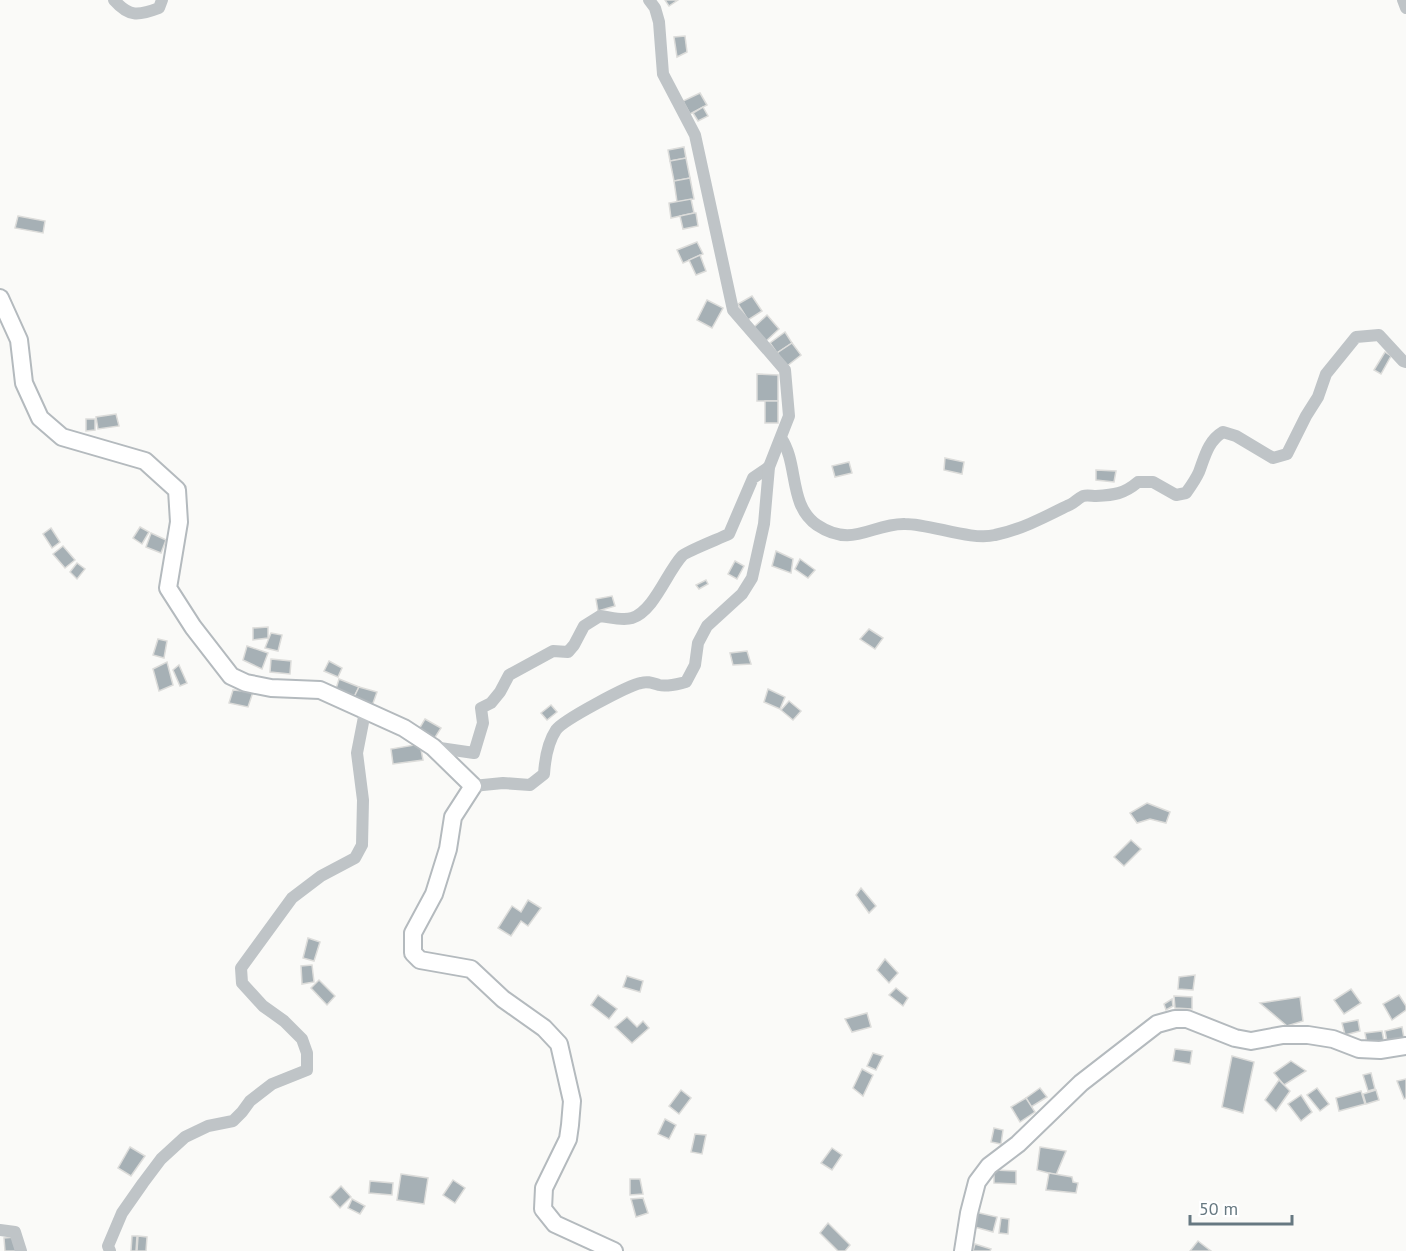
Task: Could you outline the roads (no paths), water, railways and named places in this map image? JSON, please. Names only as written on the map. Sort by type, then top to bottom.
[{"type":"main road","points":[[0,298],[19,340],[24,383],[40,418],[62,437],[145,461],[177,490],[179,522],[168,588],[192,627],[231,676],[246,683],[271,688],[320,690],[404,728],[433,747],[473,786],[453,817],[448,849],[434,894],[413,933],[412,953],[420,960],[471,969],[503,999],[544,1028],[559,1044],[572,1101],[570,1125],[568,1139],[544,1188],[543,1209],[555,1224],[614,1251]]},
{"type":"main road","points":[[963,1251],[977,1182],[989,1166],[1018,1144],[1081,1083],[1157,1024],[1175,1019],[1187,1019],[1235,1038],[1251,1041],[1283,1035],[1308,1035],[1333,1039],[1359,1049],[1380,1050],[1406,1046]]},
{"type":"street","points":[[114,0],[124,10],[140,15],[159,8],[162,0]]},
{"type":"street","points":[[473,786],[503,783],[530,785],[544,774],[545,760],[557,729],[577,714],[638,683],[649,681],[659,685],[673,685],[686,682],[695,665],[698,643],[707,626],[742,594],[752,578],[764,524],[769,467],[789,416],[785,370],[733,310],[696,135],[663,74],[659,22],[655,8],[649,0]]},
{"type":"street","points":[[1403,0],[1406,8]]},
{"type":"street","points":[[781,438],[788,456],[795,489],[804,510],[815,524],[830,532],[855,535],[902,523],[993,536],[1008,532],[1070,505],[1084,495],[1117,495],[1138,482],[1153,482],[1176,495],[1186,492],[1198,474],[1208,447],[1215,437],[1223,432],[1236,436],[1273,458],[1287,454],[1318,397],[1326,374],[1356,337],[1379,335],[1403,362],[1406,362]]},
{"type":"street","points":[[433,747],[474,753],[483,723],[481,708],[491,703],[509,675],[553,651],[568,652],[584,626],[600,616],[634,618],[645,611],[683,554],[729,534],[753,478],[769,467]]},
{"type":"street","points":[[110,1251],[108,1246],[122,1213],[161,1159],[185,1137],[208,1126],[233,1121],[242,1113],[249,1101],[272,1084],[307,1070],[307,1053],[302,1039],[284,1021],[263,1006],[242,983],[241,968],[292,898],[321,876],[355,858],[362,845],[363,800],[357,753],[365,712]]},
{"type":"street","points":[[0,1230],[15,1232],[21,1251]]}]
